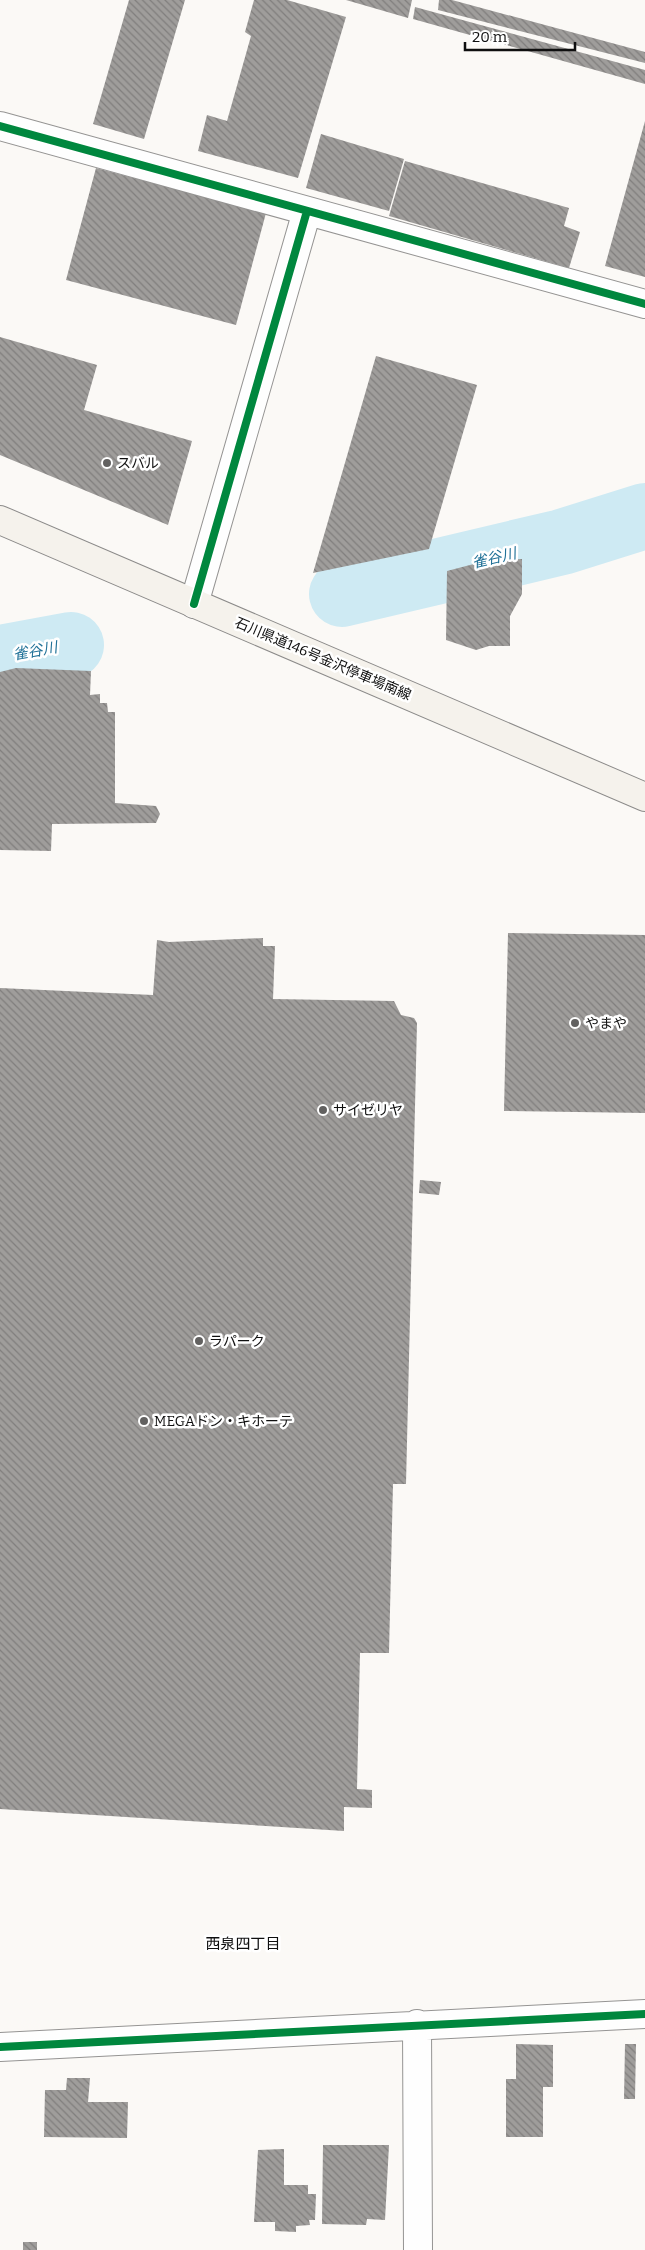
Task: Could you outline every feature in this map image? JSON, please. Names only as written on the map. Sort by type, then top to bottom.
[{"type":"main road","name":"石川県道146号金沢停車場南線","points":[[0,520],[645,797]]},
{"type":"street","points":[[0,126],[645,304]]},
{"type":"street","points":[[194,604],[307,211]]},
{"type":"street","points":[[0,2047],[417,2024],[645,2014]]},
{"type":"street","points":[[417,2024],[418,2250]]},
{"type":"building","points":[[129,0],[185,0],[144,139],[93,124]]},
{"type":"building","points":[[254,0],[287,0],[346,17],[298,178],[198,151],[207,115],[227,121],[251,36],[245,32]]},
{"type":"building","points":[[346,0],[412,0],[408,18]]},
{"type":"building","points":[[439,0],[452,0],[645,52],[645,63],[438,10]]},
{"type":"building","points":[[415,7],[645,70],[645,84],[413,19]]},
{"type":"building","points":[[645,121],[645,277],[605,266]]},
{"type":"building","points":[[321,134],[404,159],[389,211],[306,188]]},
{"type":"building","points":[[405,161],[569,208],[564,226],[580,232],[569,268],[389,216]]},
{"type":"building","points":[[96,168],[266,213],[236,325],[66,280]]},
{"type":"building","points":[[0,337],[97,365],[84,410],[192,441],[168,525],[0,455]]},
{"type":"building","points":[[376,356],[477,385],[429,549],[313,573]]},
{"type":"building","points":[[522,559],[522,594],[510,616],[510,646],[489,646],[476,650],[446,640],[447,571],[489,560]]},
{"type":"building","points":[[16,668],[91,671],[90,695],[100,694],[100,703],[107,703],[108,712],[115,712],[115,803],[156,806],[160,814],[156,823],[52,824],[51,851],[0,850],[0,672]]},
{"type":"building","name":"やまや","points":[[508,933],[645,935],[645,1113],[504,1111]]},
{"type":"building","name":"ラパーク","points":[[263,938],[263,946],[275,946],[273,999],[394,1001],[401,1015],[414,1018],[417,1023],[406,1484],[393,1484],[389,1653],[360,1653],[357,1789],[372,1790],[372,1808],[344,1807],[344,1831],[0,1809],[0,988],[153,995],[157,940],[169,942]]},
{"type":"building","points":[[420,1180],[441,1182],[439,1195],[419,1193]]},
{"type":"building","points":[[516,2044],[553,2045],[553,2087],[543,2087],[543,2137],[506,2137],[506,2079],[516,2079]]},
{"type":"building","points":[[625,2044],[636,2044],[635,2099],[624,2099]]},
{"type":"building","points":[[67,2078],[90,2078],[88,2102],[128,2102],[127,2138],[44,2137],[45,2090],[66,2090]]},
{"type":"building","points":[[323,2145],[389,2145],[385,2220],[367,2219],[366,2225],[322,2224]]},
{"type":"building","points":[[284,2149],[284,2185],[308,2185],[308,2194],[316,2194],[315,2220],[309,2220],[310,2225],[296,2226],[296,2232],[275,2231],[275,2222],[254,2222],[258,2150]]},
{"type":"building","points":[[23,2242],[37,2242],[37,2250],[23,2250]]},
{"type":"waterway","name":"雀谷川","points":[[342,594],[562,542],[645,516]]},
{"type":"waterway","name":"雀谷川","points":[[0,658],[71,645]]},
{"type":"cycle path","points":[[0,126],[645,304]]},
{"type":"cycle path","points":[[194,604],[307,211]]},
{"type":"cycle path","points":[[0,2047],[645,2014]]},
{"type":"place","name":"スバル","points":[[107,463]]},
{"type":"place","name":"やまや","points":[[575,1023]]},
{"type":"place","name":"サイゼリヤ","points":[[323,1110]]},
{"type":"place","name":"ラパーク","points":[[199,1341]]},
{"type":"place","name":"MEGAドン・キホーテ","points":[[144,1421]]},
{"type":"district","name":"西泉四丁目","points":[[243,1944]]}]
